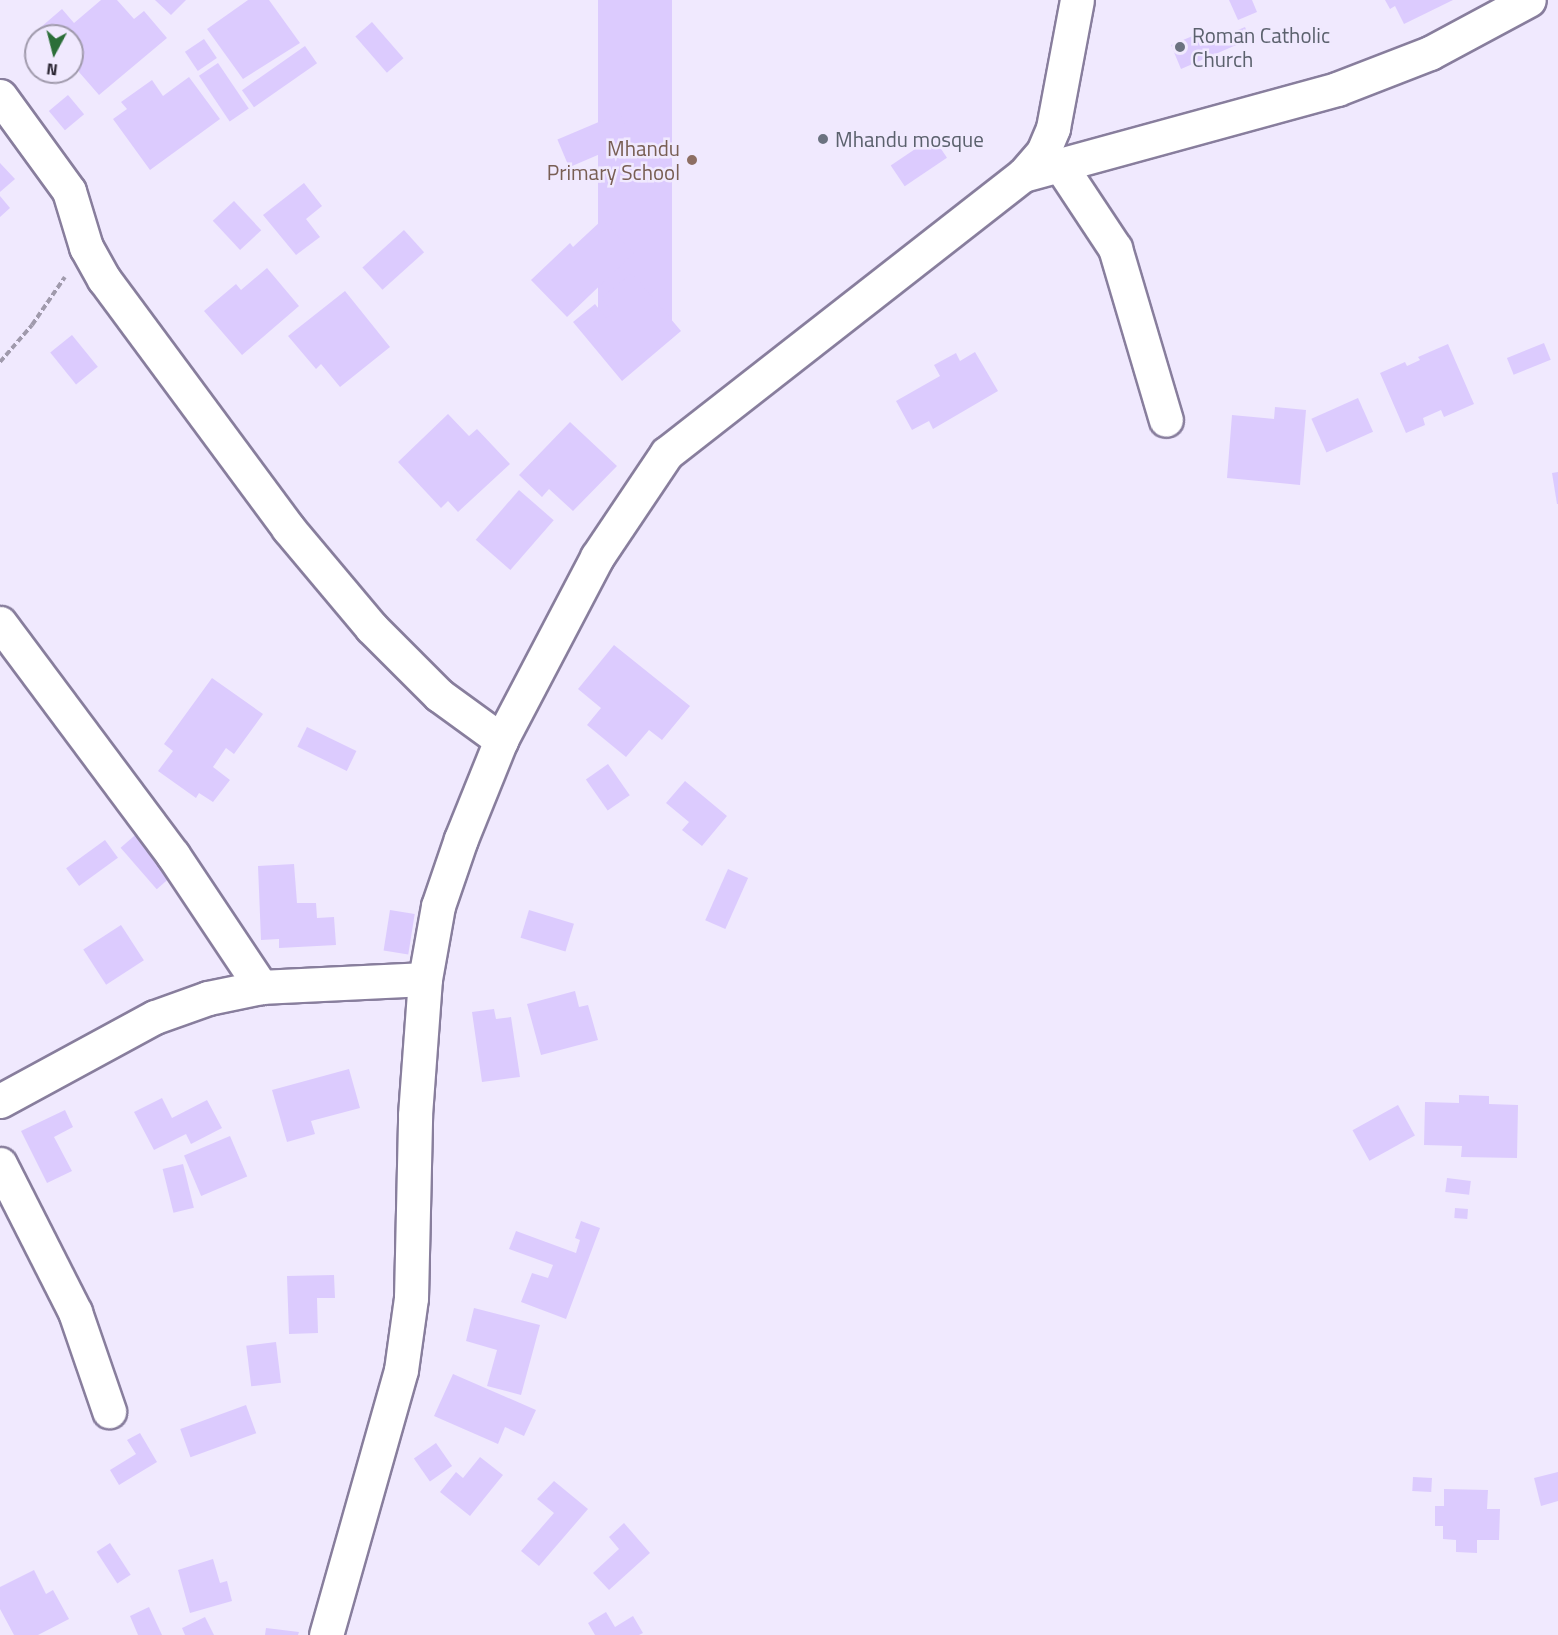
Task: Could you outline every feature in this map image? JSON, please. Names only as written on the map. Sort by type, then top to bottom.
[{"type":"street","points":[[326,1635],[400,1370],[411,1298],[415,1115],[425,978],[438,906],[460,839],[501,740],[597,557],[667,453],[1023,175],[1043,152],[1053,128],[1077,0]]},
{"type":"street","points":[[1023,175],[1337,89],[1430,53],[1529,0]]},
{"type":"street","points":[[0,96],[69,191],[86,247],[104,279],[288,528],[371,627],[439,695],[501,740]]},
{"type":"street","points":[[1060,165],[1115,248],[1166,420]]},
{"type":"street","points":[[0,623],[173,855],[261,987]]},
{"type":"street","points":[[0,1101],[155,1017],[208,998],[261,987],[425,978]]},
{"type":"street","points":[[0,1164],[75,1312],[109,1411]]},
{"type":"path","points":[[0,362],[32,326],[86,247]]},
{"type":"building","points":[[101,0],[117,0],[134,19],[144,11],[167,38],[99,95],[84,78],[84,24],[44,24],[62,9],[74,23]]},
{"type":"building","points":[[155,0],[186,0],[171,15]]},
{"type":"building","points":[[248,0],[269,0],[300,43],[243,79],[207,29]]},
{"type":"building","points":[[598,0],[672,0],[672,339],[598,339]]},
{"type":"building","points":[[1229,0],[1252,0],[1257,12],[1238,20]]},
{"type":"building","points":[[1385,0],[1453,0],[1404,24],[1395,6],[1390,9]]},
{"type":"building","points":[[372,22],[403,58],[387,73],[355,36]]},
{"type":"building","points":[[1245,27],[1250,39],[1181,69],[1171,45],[1195,35],[1200,46]]},
{"type":"building","points":[[204,39],[217,58],[198,71],[185,52]]},
{"type":"building","points":[[305,46],[317,63],[254,107],[242,90]]},
{"type":"building","points":[[218,63],[249,109],[230,121],[199,76]]},
{"type":"building","points":[[189,77],[220,119],[150,170],[113,119],[127,109],[121,102],[152,80],[163,96]]},
{"type":"building","points":[[68,95],[84,114],[65,130],[49,111]]},
{"type":"building","points":[[620,113],[632,141],[569,167],[557,140]]},
{"type":"building","points":[[933,137],[947,158],[905,186],[891,166]]},
{"type":"building","points":[[0,163],[15,179],[0,192]]},
{"type":"building","points":[[304,183],[322,206],[306,219],[320,237],[296,255],[263,215]]},
{"type":"building","points":[[0,196],[10,208],[0,217]]},
{"type":"building","points":[[234,201],[261,230],[240,250],[213,221]]},
{"type":"building","points":[[602,220],[634,253],[567,317],[531,280],[570,243],[573,247]]},
{"type":"building","points":[[404,230],[424,252],[382,290],[362,267]]},
{"type":"building","points":[[267,268],[299,306],[242,355],[204,311],[236,284],[241,290]]},
{"type":"building","points":[[632,273],[681,331],[622,381],[573,322],[595,304],[606,318],[613,313],[601,298]]},
{"type":"building","points":[[345,291],[390,347],[340,387],[321,364],[316,369],[288,336]]},
{"type":"building","points":[[72,335],[98,367],[76,384],[50,353]]},
{"type":"building","points":[[1544,343],[1551,360],[1514,375],[1507,358]]},
{"type":"building","points":[[1448,344],[1474,404],[1444,417],[1441,410],[1423,418],[1425,425],[1406,433],[1380,373],[1405,362],[1407,366],[1420,360],[1418,357]]},
{"type":"building","points":[[975,352],[998,391],[933,429],[929,421],[912,430],[896,401],[940,376],[934,365],[956,353],[960,361]]},
{"type":"building","points":[[1358,398],[1373,432],[1326,453],[1311,419]]},
{"type":"building","points":[[1275,407],[1306,410],[1300,485],[1227,478],[1232,415],[1274,419]]},
{"type":"building","points":[[448,414],[469,436],[477,429],[510,464],[458,512],[448,501],[441,508],[398,462]]},
{"type":"building","points":[[570,422],[617,466],[573,511],[549,489],[542,497],[519,475]]},
{"type":"building","points":[[1558,472],[1558,504],[1557,504],[1552,473]]},
{"type":"building","points":[[519,490],[554,520],[510,570],[476,540]]},
{"type":"building","points":[[614,645],[690,706],[662,740],[649,730],[626,757],[587,725],[601,708],[578,689]]},
{"type":"building","points":[[212,678],[263,714],[234,754],[226,748],[213,767],[230,780],[213,802],[199,793],[196,798],[158,771],[173,751],[164,744]]},
{"type":"building","points":[[307,727],[356,751],[347,771],[297,747]]},
{"type":"building","points":[[608,764],[630,795],[608,811],[586,779]]},
{"type":"building","points":[[685,781],[727,816],[702,846],[682,830],[689,822],[666,803]]},
{"type":"building","points":[[141,830],[177,872],[157,889],[121,848]]},
{"type":"building","points":[[105,840],[118,858],[79,886],[66,868]]},
{"type":"building","points":[[294,864],[297,903],[316,903],[317,918],[334,917],[336,945],[279,948],[279,939],[261,940],[258,866]]},
{"type":"building","points":[[728,869],[748,878],[725,929],[705,920]]},
{"type":"building","points":[[390,910],[415,914],[408,954],[384,950]]},
{"type":"building","points":[[529,910],[574,924],[565,951],[521,938]]},
{"type":"building","points":[[121,925],[144,960],[106,985],[83,950]]},
{"type":"building","points":[[575,991],[579,1007],[588,1005],[598,1040],[541,1055],[527,1004]]},
{"type":"building","points":[[494,1009],[496,1019],[511,1017],[520,1077],[482,1082],[472,1012]]},
{"type":"building","points":[[349,1069],[360,1108],[311,1121],[315,1134],[287,1142],[272,1090]]},
{"type":"building","points":[[1459,1095],[1489,1096],[1489,1104],[1518,1105],[1517,1158],[1461,1157],[1462,1146],[1424,1145],[1425,1102],[1459,1103]]},
{"type":"building","points":[[162,1098],[172,1118],[207,1100],[222,1128],[191,1144],[186,1134],[154,1150],[134,1112]]},
{"type":"building","points":[[1398,1105],[1415,1136],[1369,1161],[1353,1130]]},
{"type":"building","points":[[65,1110],[73,1127],[54,1137],[72,1171],[47,1183],[21,1131]]},
{"type":"building","points":[[230,1136],[247,1177],[201,1196],[184,1156]]},
{"type":"building","points":[[183,1164],[194,1208],[174,1213],[163,1169]]},
{"type":"building","points":[[1447,1178],[1471,1181],[1469,1195],[1445,1192]]},
{"type":"building","points":[[1455,1208],[1468,1209],[1467,1219],[1454,1218]]},
{"type":"building","points":[[581,1221],[600,1228],[566,1319],[521,1302],[532,1273],[548,1278],[553,1265],[509,1249],[516,1231],[576,1253],[580,1240],[575,1238]]},
{"type":"building","points":[[334,1275],[335,1298],[317,1298],[318,1333],[289,1334],[287,1276]]},
{"type":"building","points":[[474,1308],[540,1325],[521,1395],[487,1386],[497,1350],[466,1341]]},
{"type":"building","points":[[276,1342],[281,1383],[251,1386],[246,1346]]},
{"type":"building","points":[[453,1374],[536,1410],[524,1436],[505,1427],[498,1444],[434,1416]]},
{"type":"building","points":[[246,1405],[256,1433],[190,1457],[180,1429]]},
{"type":"building","points":[[140,1433],[157,1462],[119,1485],[110,1470],[136,1454],[127,1440]]},
{"type":"building","points":[[436,1443],[452,1466],[430,1481],[414,1458]]},
{"type":"building","points":[[480,1457],[503,1475],[470,1516],[440,1492],[456,1472],[463,1478]]},
{"type":"building","points":[[1558,1472],[1558,1501],[1541,1506],[1534,1478]]},
{"type":"building","points":[[1413,1477],[1432,1478],[1431,1492],[1412,1491]]},
{"type":"building","points":[[554,1481],[588,1509],[539,1566],[521,1551],[554,1513],[537,1499]]},
{"type":"building","points":[[1444,1489],[1488,1490],[1487,1509],[1500,1509],[1499,1540],[1477,1540],[1477,1553],[1456,1552],[1456,1540],[1443,1539],[1443,1526],[1435,1526],[1435,1506],[1444,1506]]},
{"type":"building","points":[[624,1523],[650,1553],[609,1590],[593,1573],[619,1549],[609,1537]]},
{"type":"building","points":[[110,1543],[131,1575],[117,1584],[97,1552]]},
{"type":"building","points":[[213,1559],[220,1583],[227,1581],[232,1601],[190,1613],[178,1570]]},
{"type":"building","points":[[34,1570],[46,1594],[53,1590],[69,1619],[38,1635],[14,1635],[0,1609],[0,1587]]},
{"type":"building","points":[[149,1607],[162,1635],[138,1635],[130,1616]]},
{"type":"building","points":[[606,1612],[615,1627],[633,1616],[643,1633],[639,1635],[595,1635],[588,1623]]},
{"type":"building","points":[[205,1617],[214,1635],[185,1635],[182,1628]]},
{"type":"building","points":[[266,1628],[299,1632],[298,1635],[265,1635]]},
{"type":"place","name":"Roman Catholic Church","points":[[1180,47]]},
{"type":"place","name":"Mhandu mosque","points":[[823,139]]},
{"type":"place","name":"Mhandu Primary School","points":[[692,160]]}]
